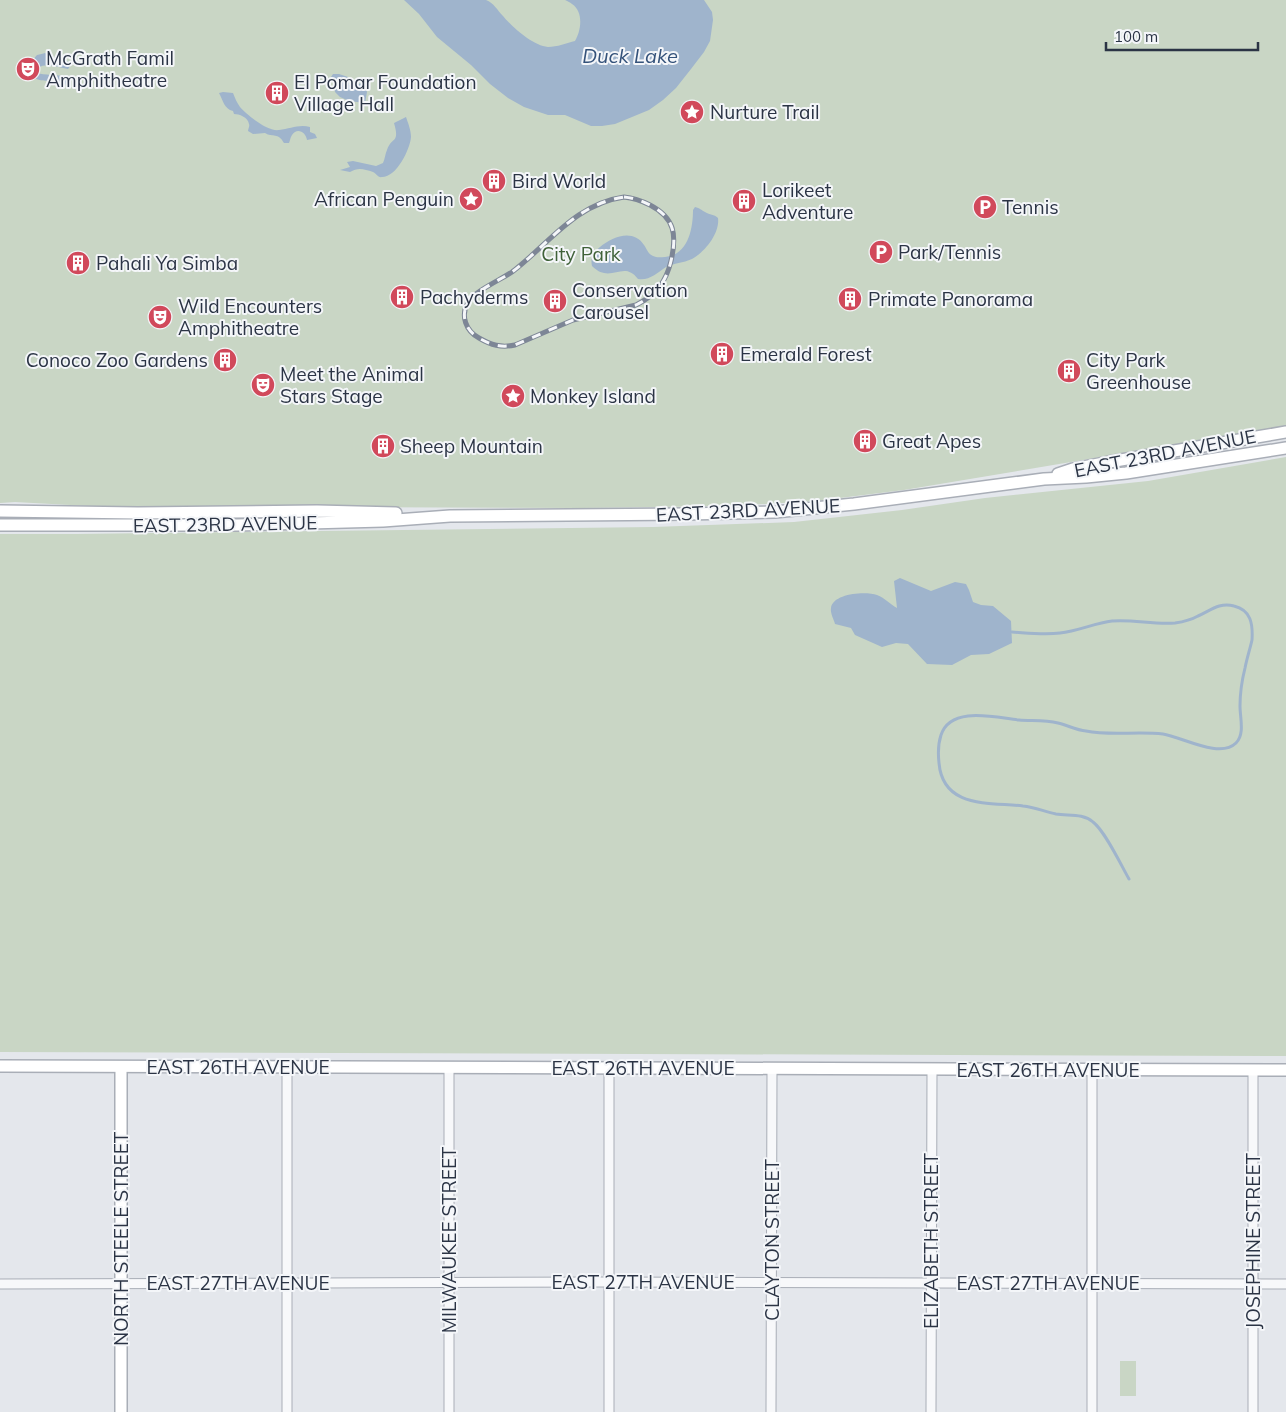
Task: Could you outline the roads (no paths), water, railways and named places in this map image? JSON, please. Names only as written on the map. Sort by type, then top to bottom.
[{"type":"main road","name":"EAST 23RD AVENUE","points":[[1044,479],[1073,469],[1109,462],[1286,432]]},
{"type":"main road","name":"EAST 23RD AVENUE","points":[[0,511],[138,513],[317,511],[450,516],[775,512],[869,503],[1044,479],[1126,473],[1286,448]]},
{"type":"main road","name":"EAST 23RD AVENUE","points":[[0,525],[237,525],[383,521],[450,516]]},
{"type":"main road","name":"EAST 26TH AVENUE","points":[[0,1066],[1286,1070]]},
{"type":"main road","name":"NORTH STEELE STREET","points":[[120,1412],[122,1283],[121,1067]]},
{"type":"street","points":[[287,1067],[287,1412]]},
{"type":"street","name":"MILWAUKEE STREET","points":[[449,1068],[449,1412]]},
{"type":"street","points":[[609,1068],[609,1412]]},
{"type":"street","name":"CLAYTON STREET","points":[[771,1412],[772,1069]]},
{"type":"street","name":"ELIZABETH STREET","points":[[931,1412],[932,1069]]},
{"type":"street","points":[[1092,1070],[1092,1412]]},
{"type":"street","name":"JOSEPHINE STREET","points":[[1253,1070],[1253,1412]]},
{"type":"street","name":"EAST 27TH AVENUE","points":[[0,1284],[287,1282],[1286,1284]]},
{"type":"water","name":"Duck Lake","points":[[404,0],[486,0],[523,35],[542,46],[548,47],[575,41],[577,37],[580,17],[576,7],[565,0],[704,0],[712,12],[713,20],[710,41],[704,52],[676,88],[663,100],[649,110],[615,124],[591,126],[565,115],[548,115],[524,107],[508,98],[437,37],[419,14]]},
{"type":"water","points":[[45,53],[54,58],[60,57],[71,65],[68,69],[49,65],[42,66],[38,68],[38,73],[65,76],[67,80],[65,86],[38,80],[33,76],[33,60],[37,55]]},
{"type":"water","points":[[333,74],[348,77],[349,85],[357,85],[364,82],[368,85],[365,103],[349,101],[340,97],[335,92],[331,77]]},
{"type":"water","points":[[219,93],[233,93],[240,107],[264,126],[274,130],[306,126],[310,127],[310,132],[315,134],[317,138],[307,140],[303,133],[296,131],[289,143],[284,143],[277,136],[265,133],[253,134],[248,131],[247,119],[241,115],[234,114],[226,106]]},
{"type":"water","points":[[406,117],[411,137],[398,168],[388,176],[381,177],[364,169],[356,169],[350,172],[340,170],[350,167],[347,162],[353,161],[376,166],[383,163],[389,146],[396,137],[394,123]]},
{"type":"water","points":[[695,207],[718,218],[718,224],[711,242],[692,259],[666,267],[646,279],[638,279],[627,271],[605,273],[592,266],[592,257],[598,249],[610,240],[622,236],[634,237],[639,240],[654,257],[673,255],[688,240]]},
{"type":"water","points":[[900,578],[931,591],[955,582],[966,584],[973,602],[993,606],[1011,621],[1012,643],[989,654],[971,655],[952,665],[927,664],[908,644],[896,643],[882,647],[855,635],[851,628],[835,624],[831,610],[833,603],[837,599],[851,594],[865,593],[877,595],[897,608],[894,581]]},
{"type":"waterway","points":[[1012,632],[1060,633],[1112,621],[1175,623],[1192,619],[1224,605],[1240,608],[1250,618],[1252,640],[1241,691],[1241,731],[1239,739],[1229,747],[1221,749],[1211,748],[1163,734],[1095,732],[1079,730],[1053,722],[987,716],[964,717],[954,720],[946,726],[941,735],[938,749],[939,763],[942,778],[949,789],[959,796],[983,803],[1027,807],[1056,814],[1085,817],[1098,826],[1103,833],[1129,879]]},
{"type":"railway","points":[[624,197],[641,201],[658,210],[665,216],[672,228],[674,243],[671,261],[663,282],[655,292],[636,305],[573,320],[515,345],[501,346],[492,344],[474,335],[468,327],[465,318],[466,307],[471,298],[512,272],[577,216],[607,201],[624,197]]},
{"type":"place","name":"McGrath Famil Amphitheatre","points":[[28,69]]},
{"type":"place","name":"El Pomar Foundation Village Hall","points":[[277,93]]},
{"type":"place","name":"Nurture Trail","points":[[692,112]]},
{"type":"place","name":"Bird World","points":[[494,181]]},
{"type":"place","name":"African Penguin","points":[[471,199]]},
{"type":"place","name":"Lorikeet Adventure","points":[[744,201]]},
{"type":"place","name":"Tennis","points":[[985,207]]},
{"type":"place","name":"Park/Tennis","points":[[881,252]]},
{"type":"place","name":"Pahali Ya Simba","points":[[78,263]]},
{"type":"place","name":"Pachyderms","points":[[402,297]]},
{"type":"place","name":"Primate Panorama","points":[[850,299]]},
{"type":"place","name":"Conservation Carousel","points":[[555,301]]},
{"type":"place","name":"Wild Encounters Amphitheatre","points":[[160,317]]},
{"type":"place","name":"Emerald Forest","points":[[722,354]]},
{"type":"place","name":"Conoco Zoo Gardens","points":[[225,360]]},
{"type":"place","name":"City Park Greenhouse","points":[[1069,371]]},
{"type":"place","name":"Meet the Animal Stars Stage","points":[[263,385]]},
{"type":"place","name":"Monkey Island","points":[[513,396]]},
{"type":"place","name":"Great Apes","points":[[865,441]]},
{"type":"place","name":"Sheep Mountain","points":[[383,446]]},
{"type":"park label","name":"City Park","points":[[581,254]]}]
